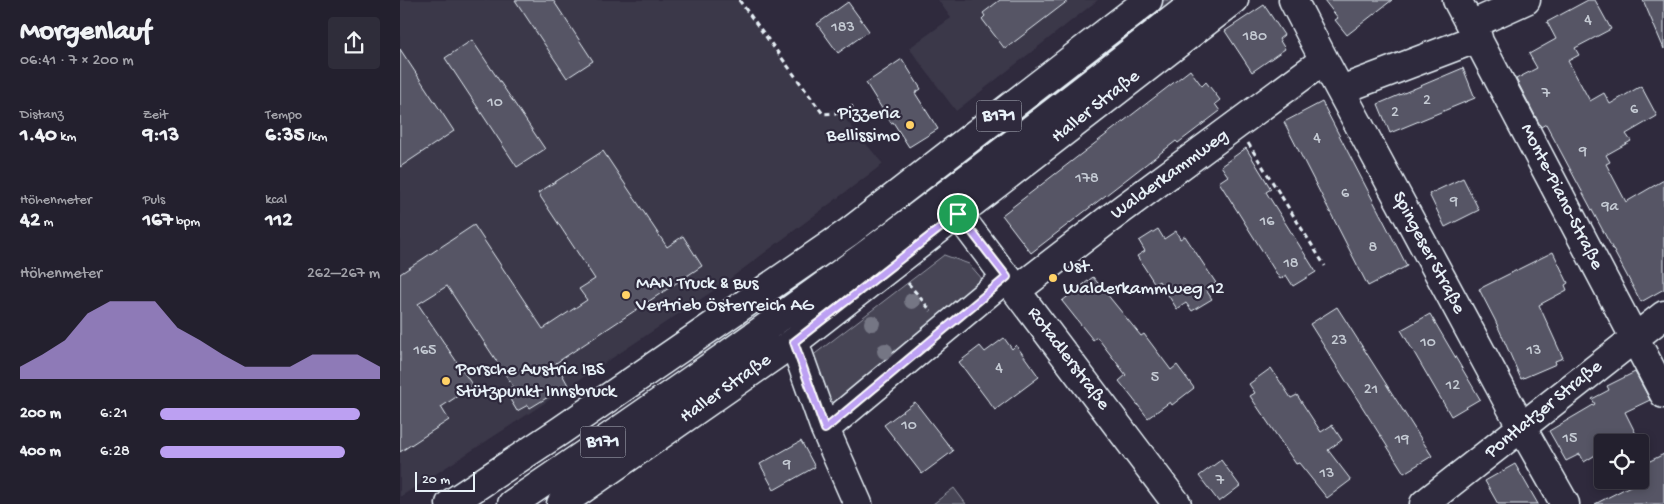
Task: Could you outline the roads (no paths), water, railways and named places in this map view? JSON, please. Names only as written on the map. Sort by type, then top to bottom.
[{"type":"street","name":"Haller Straße","points":[[450,504],[850,232],[1148,0]]},
{"type":"street","name":"Haller Straße","points":[[512,504],[730,354],[1016,142],[1198,0]]},
{"type":"street","name":"Haller Straße","points":[[1145,41],[1218,0]]},
{"type":"street","name":"Haller Straße","points":[[561,504],[794,342],[1234,0]]},
{"type":"street","name":"Spingeser Straße","points":[[1293,0],[1522,428],[1565,504]]},
{"type":"street","name":"Monte-Piano-Straße","points":[[1457,0],[1664,394]]},
{"type":"street","points":[[1341,90],[1474,31],[1526,0]]},
{"type":"street","name":"Walderkammweg","points":[[825,429],[945,329],[1109,219],[1324,60]]},
{"type":"street","points":[[958,214],[1016,142]]},
{"type":"street","name":"Haller Straße","points":[[896,232],[958,214]]},
{"type":"street","name":"Rotadlerstraße","points":[[958,214],[1177,504]]},
{"type":"street","name":"Haller Straße","points":[[730,354],[774,303],[850,232]]},
{"type":"street","name":"Pontlatzer Straße","points":[[1424,504],[1664,315]]},
{"type":"street","points":[[794,342],[825,429],[858,504]]},
{"type":"place","name":"Pizzeria Bellissimo","points":[[910,125]]},
{"type":"place","name":"Ust. Walderkammweg 12","points":[[1053,278]]},
{"type":"place","name":"MAN Truck & Bus Vertrieb Österreich AG","points":[[626,295]]},
{"type":"place","name":"Porsche Austria IBS Stützpunkt Innsbruck","points":[[446,381]]}]
